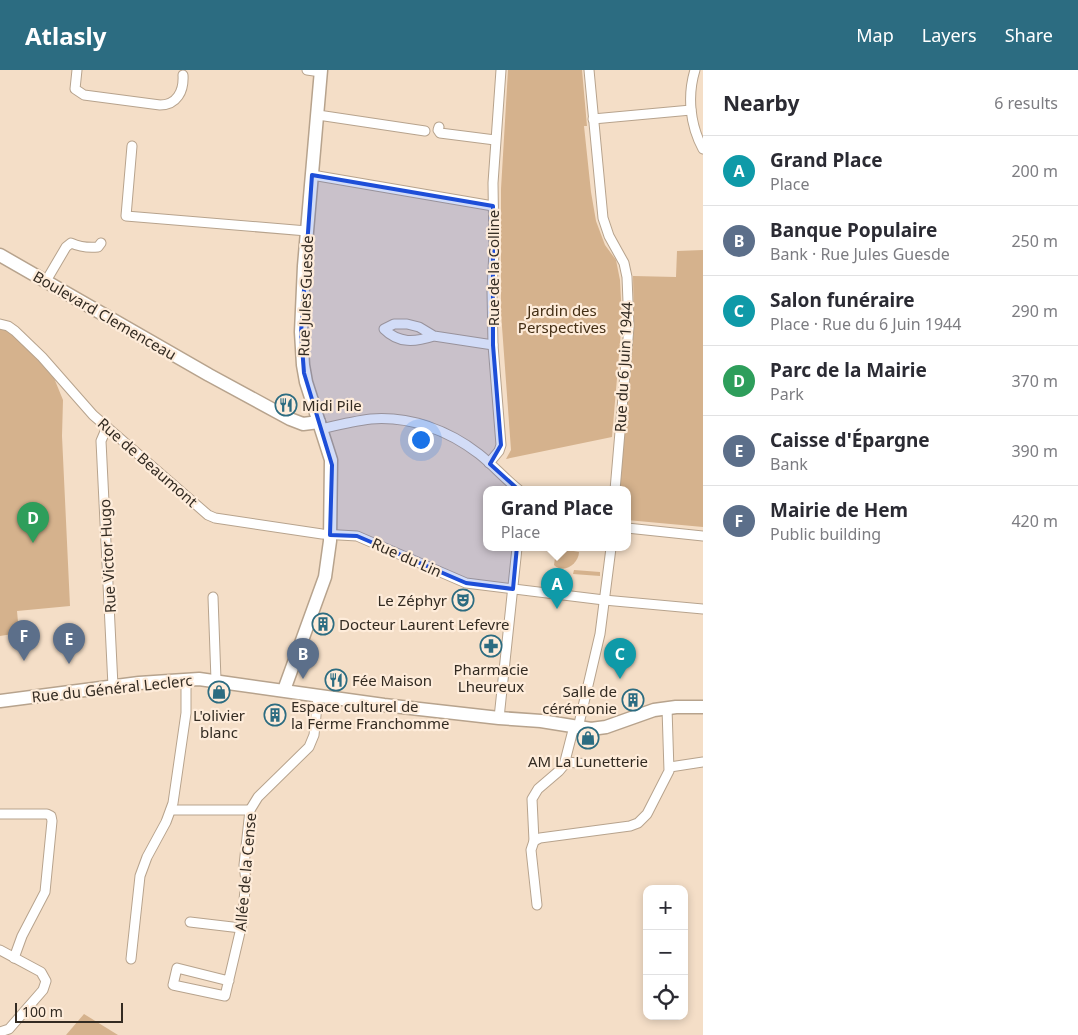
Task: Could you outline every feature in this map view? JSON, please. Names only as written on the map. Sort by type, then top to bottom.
[{"type":"main road","name":"Rue Jules Guesde","points":[[284,690],[326,577],[330,534],[332,465],[304,373],[301,341],[302,286],[321,71]]},
{"type":"main road","name":"Boulevard Clemenceau","points":[[0,255],[209,375],[295,429],[311,433],[321,428]]},
{"type":"main road","name":"Rue du Général Leclerc","points":[[0,701],[113,686],[186,679],[216,680],[318,696],[498,718],[541,721],[578,728],[598,729],[645,713],[667,708],[703,707]]},
{"type":"street","points":[[77,70],[75,89],[84,95],[160,105],[167,105],[176,99],[184,86],[184,76]]},
{"type":"street","points":[[307,70],[321,71]]},
{"type":"street","name":"Rue de la Colline","points":[[489,463],[496,456],[501,444],[493,345],[492,298],[494,140],[501,70]]},
{"type":"street","name":"Rue du 6 Juin 1944","points":[[589,70],[604,223],[610,240],[622,259],[627,277],[629,327],[615,486]]},
{"type":"street","points":[[695,70],[691,88],[691,110],[697,136],[703,150]]},
{"type":"street","points":[[593,119],[691,110]]},
{"type":"street","points":[[318,115],[425,131]]},
{"type":"street","points":[[438,127],[440,133],[494,140]]},
{"type":"street","points":[[132,146],[126,216],[307,231]]},
{"type":"street","points":[[312,175],[493,206]]},
{"type":"street","points":[[46,281],[66,247],[71,243],[89,248],[98,247],[101,243]]},
{"type":"street","name":"Rue de Beaumont","points":[[0,324],[12,328],[33,348],[90,411],[212,517],[330,534]]},
{"type":"street","points":[[434,336],[493,345]]},
{"type":"street","points":[[321,428],[373,419],[395,419],[436,429],[472,448],[515,486]]},
{"type":"street","name":"Rue Victor Hugo","points":[[107,427],[101,441],[113,686]]},
{"type":"street","points":[[631,528],[703,536]]},
{"type":"street","name":"Rue du Lin","points":[[330,534],[357,536],[466,583],[604,600],[703,609]]},
{"type":"street","points":[[498,718],[517,551]]},
{"type":"street","points":[[537,905],[531,850],[534,841],[532,799],[534,794],[566,762],[573,730],[578,728],[600,634],[611,551]]},
{"type":"street","points":[[213,597],[216,680]]},
{"type":"street","points":[[131,959],[140,876],[147,856],[171,810],[178,780],[186,714],[186,679]]},
{"type":"street","name":"Allée de la Cense","points":[[229,981],[242,928],[246,881],[244,865],[250,810],[264,792],[309,747],[314,735],[318,696]]},
{"type":"street","points":[[534,841],[630,826],[638,823],[649,811],[670,767],[667,708]]},
{"type":"street","points":[[566,762],[589,764]]},
{"type":"street","points":[[670,767],[703,762]]},
{"type":"street","points":[[171,810],[250,810]]},
{"type":"street","points":[[0,814],[47,814],[52,818],[46,888],[22,936],[14,958]]},
{"type":"street","points":[[190,922],[242,928]]},
{"type":"street","points":[[0,950],[41,972],[45,977],[43,990],[9,1028],[0,1032]]},
{"type":"street","points":[[177,968],[229,981],[225,996],[173,985],[177,968]]},
{"type":"highlighted area","points":[[312,175],[493,206],[493,345],[501,445],[490,464],[522,493],[513,589],[466,583],[357,536],[330,535],[332,465],[304,373],[301,333]]},
{"type":"green space","name":"Jardin des Perspectives","points":[[508,70],[582,70],[587,126],[584,126],[591,192],[596,221],[605,245],[616,260],[620,280],[622,319],[612,437],[506,459],[511,450],[501,313],[501,189]]},
{"type":"green space","points":[[703,250],[703,527],[631,520],[631,486],[619,486],[634,327],[633,276],[676,277],[677,251]]},
{"type":"green space","points":[[0,326],[17,337],[54,378],[63,400],[62,436],[70,606],[17,611],[19,633],[0,636]]},
{"type":"green space","points":[[566,551],[579,552],[574,564],[562,569],[554,565],[555,558]]},
{"type":"green space","points":[[574,570],[600,572],[600,576],[573,574]]},
{"type":"green space","points":[[84,1014],[118,1035],[66,1035]]},
{"type":"place","name":"Midi Pile","points":[[286,405]]},
{"type":"place","name":"Parc de la Mairie","points":[[33,543]]},
{"type":"place","name":"Le Zéphyr","points":[[463,600]]},
{"type":"place","name":"Grand Place","points":[[557,609]]},
{"type":"place","name":"Docteur Laurent Lefevre","points":[[323,624]]},
{"type":"place","name":"Pharmacie Lheureux","points":[[491,646]]},
{"type":"place","name":"Mairie de Hem","points":[[24,661]]},
{"type":"place","name":"Caisse d'Épargne","points":[[69,664]]},
{"type":"place","name":"Banque Populaire","points":[[303,679]]},
{"type":"place","name":"Salon funéraire","points":[[620,679]]},
{"type":"place","name":"Fée Maison","points":[[336,680]]},
{"type":"place","name":"L'olivier blanc","points":[[219,692]]},
{"type":"place","name":"Salle de cérémonie","points":[[633,700]]},
{"type":"place","name":"Espace culturel de la Ferme Franchomme","points":[[275,715]]},
{"type":"place","name":"AM La Lunetterie","points":[[588,738]]}]
